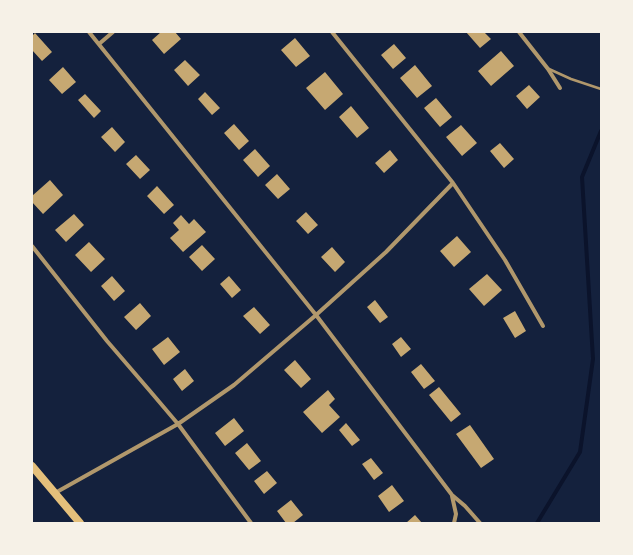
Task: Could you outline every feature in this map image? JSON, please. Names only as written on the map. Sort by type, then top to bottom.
[{"type":"main road","points":[[32,466],[80,523]]},
{"type":"street","points":[[89,32],[316,315],[452,495],[465,506],[480,523]]},
{"type":"street","points":[[99,44],[113,32]]},
{"type":"street","points":[[332,32],[454,183],[505,260],[544,326]]},
{"type":"street","points":[[519,32],[548,69],[560,88]]},
{"type":"street","points":[[55,493],[178,424],[234,385],[316,315],[386,252],[454,183]]},
{"type":"street","points":[[32,246],[107,341],[178,424],[251,523]]},
{"type":"street","points":[[452,495],[456,514],[454,523]]},
{"type":"lane","points":[[548,69],[601,89]]},
{"type":"building","points":[[161,32],[175,32],[181,39],[164,54],[152,40]]},
{"type":"building","points":[[466,32],[484,32],[491,39],[480,48]]},
{"type":"building","points":[[35,33],[52,52],[42,61],[32,50],[32,36]]},
{"type":"building","points":[[295,38],[310,56],[296,67],[281,50]]},
{"type":"building","points":[[394,44],[406,58],[393,69],[381,55]]},
{"type":"building","points":[[501,51],[514,66],[491,86],[478,71]]},
{"type":"building","points":[[185,60],[200,75],[188,86],[174,70]]},
{"type":"building","points":[[415,65],[432,86],[417,98],[400,78]]},
{"type":"building","points":[[63,67],[76,82],[62,94],[49,80]]},
{"type":"building","points":[[325,72],[343,94],[325,110],[306,88]]},
{"type":"building","points":[[529,85],[540,97],[527,109],[516,96]]},
{"type":"building","points":[[205,92],[220,108],[212,115],[198,99]]},
{"type":"building","points":[[85,94],[101,111],[94,118],[78,100]]},
{"type":"building","points":[[436,98],[452,117],[440,127],[424,108]]},
{"type":"building","points":[[351,106],[369,128],[357,138],[339,117]]},
{"type":"building","points":[[234,124],[249,141],[239,150],[224,133]]},
{"type":"building","points":[[461,125],[477,143],[462,156],[446,137]]},
{"type":"building","points":[[112,127],[125,142],[115,152],[101,137]]},
{"type":"building","points":[[500,143],[514,159],[504,168],[490,151]]},
{"type":"building","points":[[255,149],[270,166],[258,177],[243,160]]},
{"type":"building","points":[[390,150],[398,160],[384,173],[375,163]]},
{"type":"building","points":[[136,155],[150,170],[140,179],[126,164]]},
{"type":"building","points":[[277,174],[290,189],[278,199],[265,185]]},
{"type":"building","points":[[50,180],[63,195],[43,214],[32,202],[32,196]]},
{"type":"building","points":[[157,186],[174,205],[164,214],[147,196]]},
{"type":"building","points":[[306,212],[318,225],[308,234],[296,221]]},
{"type":"building","points":[[74,214],[84,225],[66,242],[55,230]]},
{"type":"building","points":[[181,215],[189,224],[194,219],[206,232],[183,252],[170,238],[179,230],[173,223]]},
{"type":"building","points":[[457,236],[471,252],[454,267],[440,251]]},
{"type":"building","points":[[89,242],[105,259],[91,272],[75,255]]},
{"type":"building","points":[[202,245],[215,259],[202,271],[189,257]]},
{"type":"building","points":[[332,247],[345,262],[335,272],[321,257]]},
{"type":"building","points":[[487,274],[502,290],[484,306],[469,289]]},
{"type":"building","points":[[112,276],[125,291],[114,301],[101,286]]},
{"type":"building","points":[[229,276],[241,290],[232,298],[220,284]]},
{"type":"building","points":[[375,300],[388,317],[380,323],[367,307]]},
{"type":"building","points":[[140,303],[151,316],[136,330],[124,317]]},
{"type":"building","points":[[254,307],[270,325],[260,334],[243,316]]},
{"type":"building","points":[[515,311],[526,331],[515,338],[503,318]]},
{"type":"building","points":[[168,337],[180,352],[164,365],[152,349]]},
{"type":"building","points":[[401,337],[411,349],[401,357],[392,344]]},
{"type":"building","points":[[295,360],[311,379],[301,388],[284,370]]},
{"type":"building","points":[[421,364],[435,381],[424,389],[411,372]]},
{"type":"building","points":[[185,369],[194,381],[182,391],[173,379]]},
{"type":"building","points":[[439,387],[461,414],[451,422],[429,395]]},
{"type":"building","points":[[328,390],[335,399],[329,405],[340,417],[322,433],[303,412]]},
{"type":"building","points":[[234,418],[244,431],[225,446],[215,433]]},
{"type":"building","points":[[346,423],[360,440],[352,446],[339,430]]},
{"type":"building","points":[[470,425],[494,459],[481,468],[456,434]]},
{"type":"building","points":[[247,443],[261,461],[249,470],[235,453]]},
{"type":"building","points":[[371,458],[383,473],[374,480],[362,464]]},
{"type":"building","points":[[267,471],[277,483],[264,494],[254,481]]},
{"type":"building","points":[[392,485],[404,501],[389,512],[378,496]]},
{"type":"building","points":[[291,500],[303,515],[293,523],[286,523],[277,511]]},
{"type":"building","points":[[415,515],[422,523],[406,523]]},
{"type":"waterway","points":[[537,523],[580,452],[593,359],[582,177],[601,131]]}]
